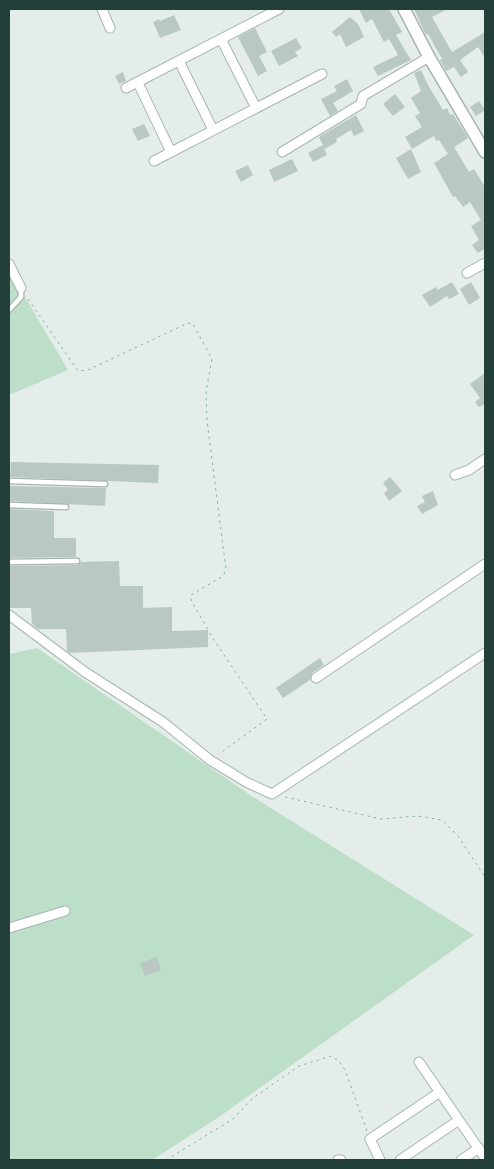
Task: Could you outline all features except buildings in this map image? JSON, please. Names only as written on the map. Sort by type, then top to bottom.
[{"type":"street","points":[[103,9],[110,28]]},
{"type":"street","points":[[126,88],[279,9]]},
{"type":"street","points":[[404,9],[429,57],[485,152]]},
{"type":"street","points":[[221,39],[256,108]]},
{"type":"street","points":[[282,152],[361,104],[363,96],[429,57]]},
{"type":"street","points":[[179,61],[213,130]]},
{"type":"street","points":[[154,161],[322,74]]},
{"type":"street","points":[[138,83],[171,152]]},
{"type":"street","points":[[467,272],[485,263]]},
{"type":"street","points":[[9,264],[20,288]]},
{"type":"street","points":[[455,475],[469,470],[485,459]]},
{"type":"street","points":[[316,678],[485,564]]},
{"type":"street","points":[[9,615],[85,672],[163,722],[210,760],[246,782],[272,794],[485,653]]},
{"type":"street","points":[[9,928],[65,911]]},
{"type":"street","points":[[419,1062],[485,1158]]},
{"type":"street","points":[[380,1160],[370,1139],[440,1092]]},
{"type":"street","points":[[400,1160],[459,1120]]},
{"type":"street","points":[[461,1160],[479,1148]]},
{"type":"lane","points":[[9,310],[21,297],[20,288]]},
{"type":"lane","points":[[9,481],[105,484]]},
{"type":"lane","points":[[9,505],[66,507]]},
{"type":"lane","points":[[9,562],[77,561]]},
{"type":"path","points":[[20,288],[78,371],[88,370],[188,323],[193,324],[212,359],[206,390],[207,421],[226,569],[223,576],[191,595],[191,600],[212,637],[267,719],[210,760]]},
{"type":"path","points":[[272,794],[381,819],[418,816],[442,820],[458,836],[485,877]]},
{"type":"path","points":[[166,1160],[233,1119],[253,1098],[299,1066],[331,1056],[339,1061],[345,1070],[370,1139]]},
{"type":"green space","points":[[9,270],[68,370],[9,395]]},
{"type":"green space","points":[[37,648],[250,795],[474,935],[219,1117],[152,1160],[9,1160],[9,654]]}]
